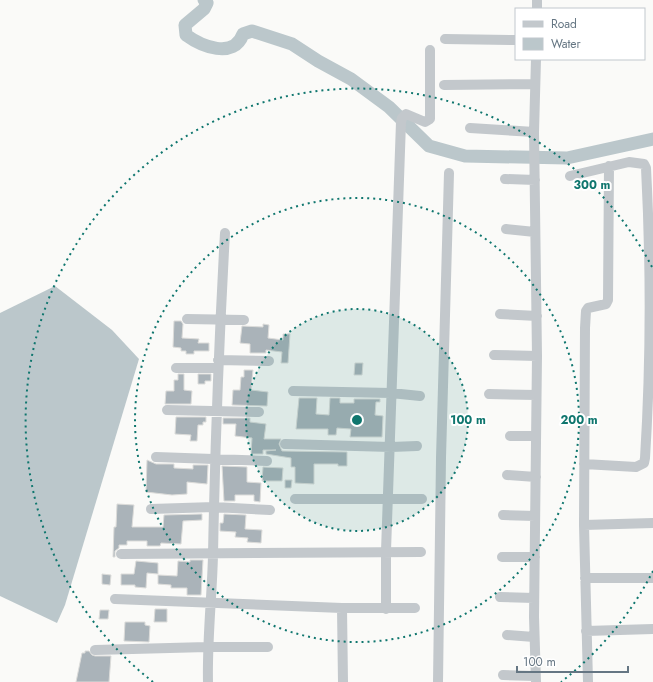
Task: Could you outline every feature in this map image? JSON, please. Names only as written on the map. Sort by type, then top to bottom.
[{"type":"street","points":[[445,39],[515,40]]},
{"type":"street","points":[[386,608],[386,551],[391,447],[391,392],[401,122],[402,118],[406,114],[425,122],[430,118],[430,50]]},
{"type":"street","points":[[503,675],[536,679],[534,637],[537,356],[534,132],[536,60]]},
{"type":"street","points":[[444,85],[535,84]]},
{"type":"street","points":[[470,128],[534,132]]},
{"type":"street","points":[[570,176],[609,166],[634,162],[644,164],[646,168],[648,321],[644,463],[636,467],[584,464]]},
{"type":"street","points":[[588,682],[584,525],[585,322],[586,311],[588,308],[606,304],[608,300],[609,166]]},
{"type":"street","points":[[438,682],[440,458],[449,173]]},
{"type":"street","points":[[505,180],[535,180]]},
{"type":"street","points":[[506,230],[535,232]]},
{"type":"street","points":[[208,682],[207,647],[211,604],[218,364],[225,233]]},
{"type":"street","points":[[500,314],[537,316]]},
{"type":"street","points":[[187,319],[244,320]]},
{"type":"street","points":[[494,355],[537,356]]},
{"type":"street","points":[[176,368],[270,361]]},
{"type":"street","points":[[293,391],[391,392],[420,396]]},
{"type":"street","points":[[489,394],[536,395]]},
{"type":"street","points":[[167,410],[258,412]]},
{"type":"street","points":[[510,436],[535,436]]},
{"type":"street","points":[[285,444],[391,447],[417,446]]},
{"type":"street","points":[[156,457],[267,461]]},
{"type":"street","points":[[507,476],[536,477]]},
{"type":"street","points":[[294,499],[422,499]]},
{"type":"street","points":[[151,509],[214,507],[270,510]]},
{"type":"street","points":[[503,515],[535,516]]},
{"type":"street","points":[[584,525],[653,523]]},
{"type":"street","points":[[121,554],[386,551],[421,552]]},
{"type":"street","points":[[502,557],[535,557]]},
{"type":"street","points":[[585,578],[653,578]]},
{"type":"street","points":[[500,597],[534,598]]},
{"type":"street","points":[[115,600],[342,608],[415,608]]},
{"type":"street","points":[[342,608],[343,682]]},
{"type":"street","points":[[586,631],[653,629]]},
{"type":"street","points":[[507,634],[534,637]]},
{"type":"street","points":[[96,650],[268,647]]},
{"type":"water","points":[[55,286],[112,330],[139,359],[65,605],[57,623],[0,596],[0,313]]},
{"type":"building","points":[[174,321],[181,321],[183,324],[182,338],[199,339],[198,343],[209,343],[209,351],[194,351],[194,354],[186,354],[186,351],[181,351],[181,348],[173,347]]},
{"type":"building","points":[[263,324],[269,325],[268,338],[283,340],[283,334],[290,334],[288,363],[281,363],[282,352],[266,350],[266,353],[250,353],[250,344],[240,343],[242,326],[263,327]]},
{"type":"building","points":[[355,363],[363,363],[362,375],[354,375]]},
{"type":"building","points":[[244,370],[253,370],[251,390],[268,392],[267,406],[232,405],[233,390],[240,390],[241,377],[244,377]]},
{"type":"building","points":[[178,374],[184,374],[184,390],[192,391],[191,404],[165,404],[166,391],[174,391],[174,380],[178,380]]},
{"type":"building","points":[[198,374],[211,374],[211,381],[205,381],[205,384],[198,384]]},
{"type":"building","points":[[299,398],[317,398],[316,414],[329,415],[330,398],[340,398],[340,403],[354,403],[354,399],[380,399],[380,402],[376,402],[375,415],[383,416],[382,437],[350,437],[351,429],[337,428],[336,435],[328,435],[328,429],[296,429]]},
{"type":"building","points":[[176,417],[206,417],[206,422],[203,422],[203,425],[198,425],[197,441],[190,441],[191,435],[175,434]]},
{"type":"building","points":[[223,418],[250,418],[250,422],[266,424],[264,439],[281,439],[279,444],[282,451],[347,452],[347,466],[338,466],[338,464],[314,464],[314,484],[295,483],[295,467],[291,467],[291,458],[266,454],[266,451],[276,450],[263,450],[263,454],[251,454],[252,438],[235,436],[236,424],[223,424]]},
{"type":"building","points":[[147,460],[156,464],[174,464],[174,468],[193,469],[193,465],[208,465],[207,484],[187,482],[187,494],[172,495],[146,492]]},
{"type":"building","points":[[222,466],[247,467],[247,482],[261,483],[260,502],[254,501],[254,495],[235,495],[235,501],[224,501]]},
{"type":"building","points":[[263,467],[283,468],[282,481],[262,481]]},
{"type":"building","points":[[285,480],[292,480],[291,488],[285,488]]},
{"type":"building","points":[[117,504],[134,505],[132,527],[163,527],[164,515],[202,514],[202,520],[183,521],[181,544],[161,543],[160,546],[147,546],[147,541],[127,541],[127,545],[119,545],[119,548],[115,551],[115,557],[113,557],[114,527],[116,527]]},
{"type":"building","points":[[224,514],[246,515],[245,529],[262,530],[261,543],[247,542],[248,538],[235,537],[236,532],[220,531],[220,523],[223,523]]},
{"type":"building","points":[[190,560],[203,560],[201,595],[187,595],[187,588],[171,588],[171,585],[158,584],[158,575],[177,576],[178,561],[190,562]]},
{"type":"building","points":[[136,561],[158,563],[158,574],[147,573],[146,588],[135,587],[135,585],[121,585],[121,574],[134,574]]},
{"type":"building","points":[[102,574],[111,575],[110,585],[102,584]]},
{"type":"building","points":[[155,609],[167,609],[167,622],[154,622]]},
{"type":"building","points":[[100,610],[109,610],[108,619],[99,619]]},
{"type":"building","points":[[125,622],[145,622],[145,625],[150,626],[149,642],[124,641]]},
{"type":"building","points":[[85,651],[89,651],[95,656],[111,656],[109,682],[76,682],[82,653],[85,653]]},
{"type":"waterway","points":[[204,0],[207,3],[204,9],[185,25],[186,35],[192,39],[208,46],[225,49],[232,47],[239,42],[243,34],[252,31],[292,44],[318,61],[351,79],[389,107],[429,146],[465,156],[567,158],[653,139]]}]
